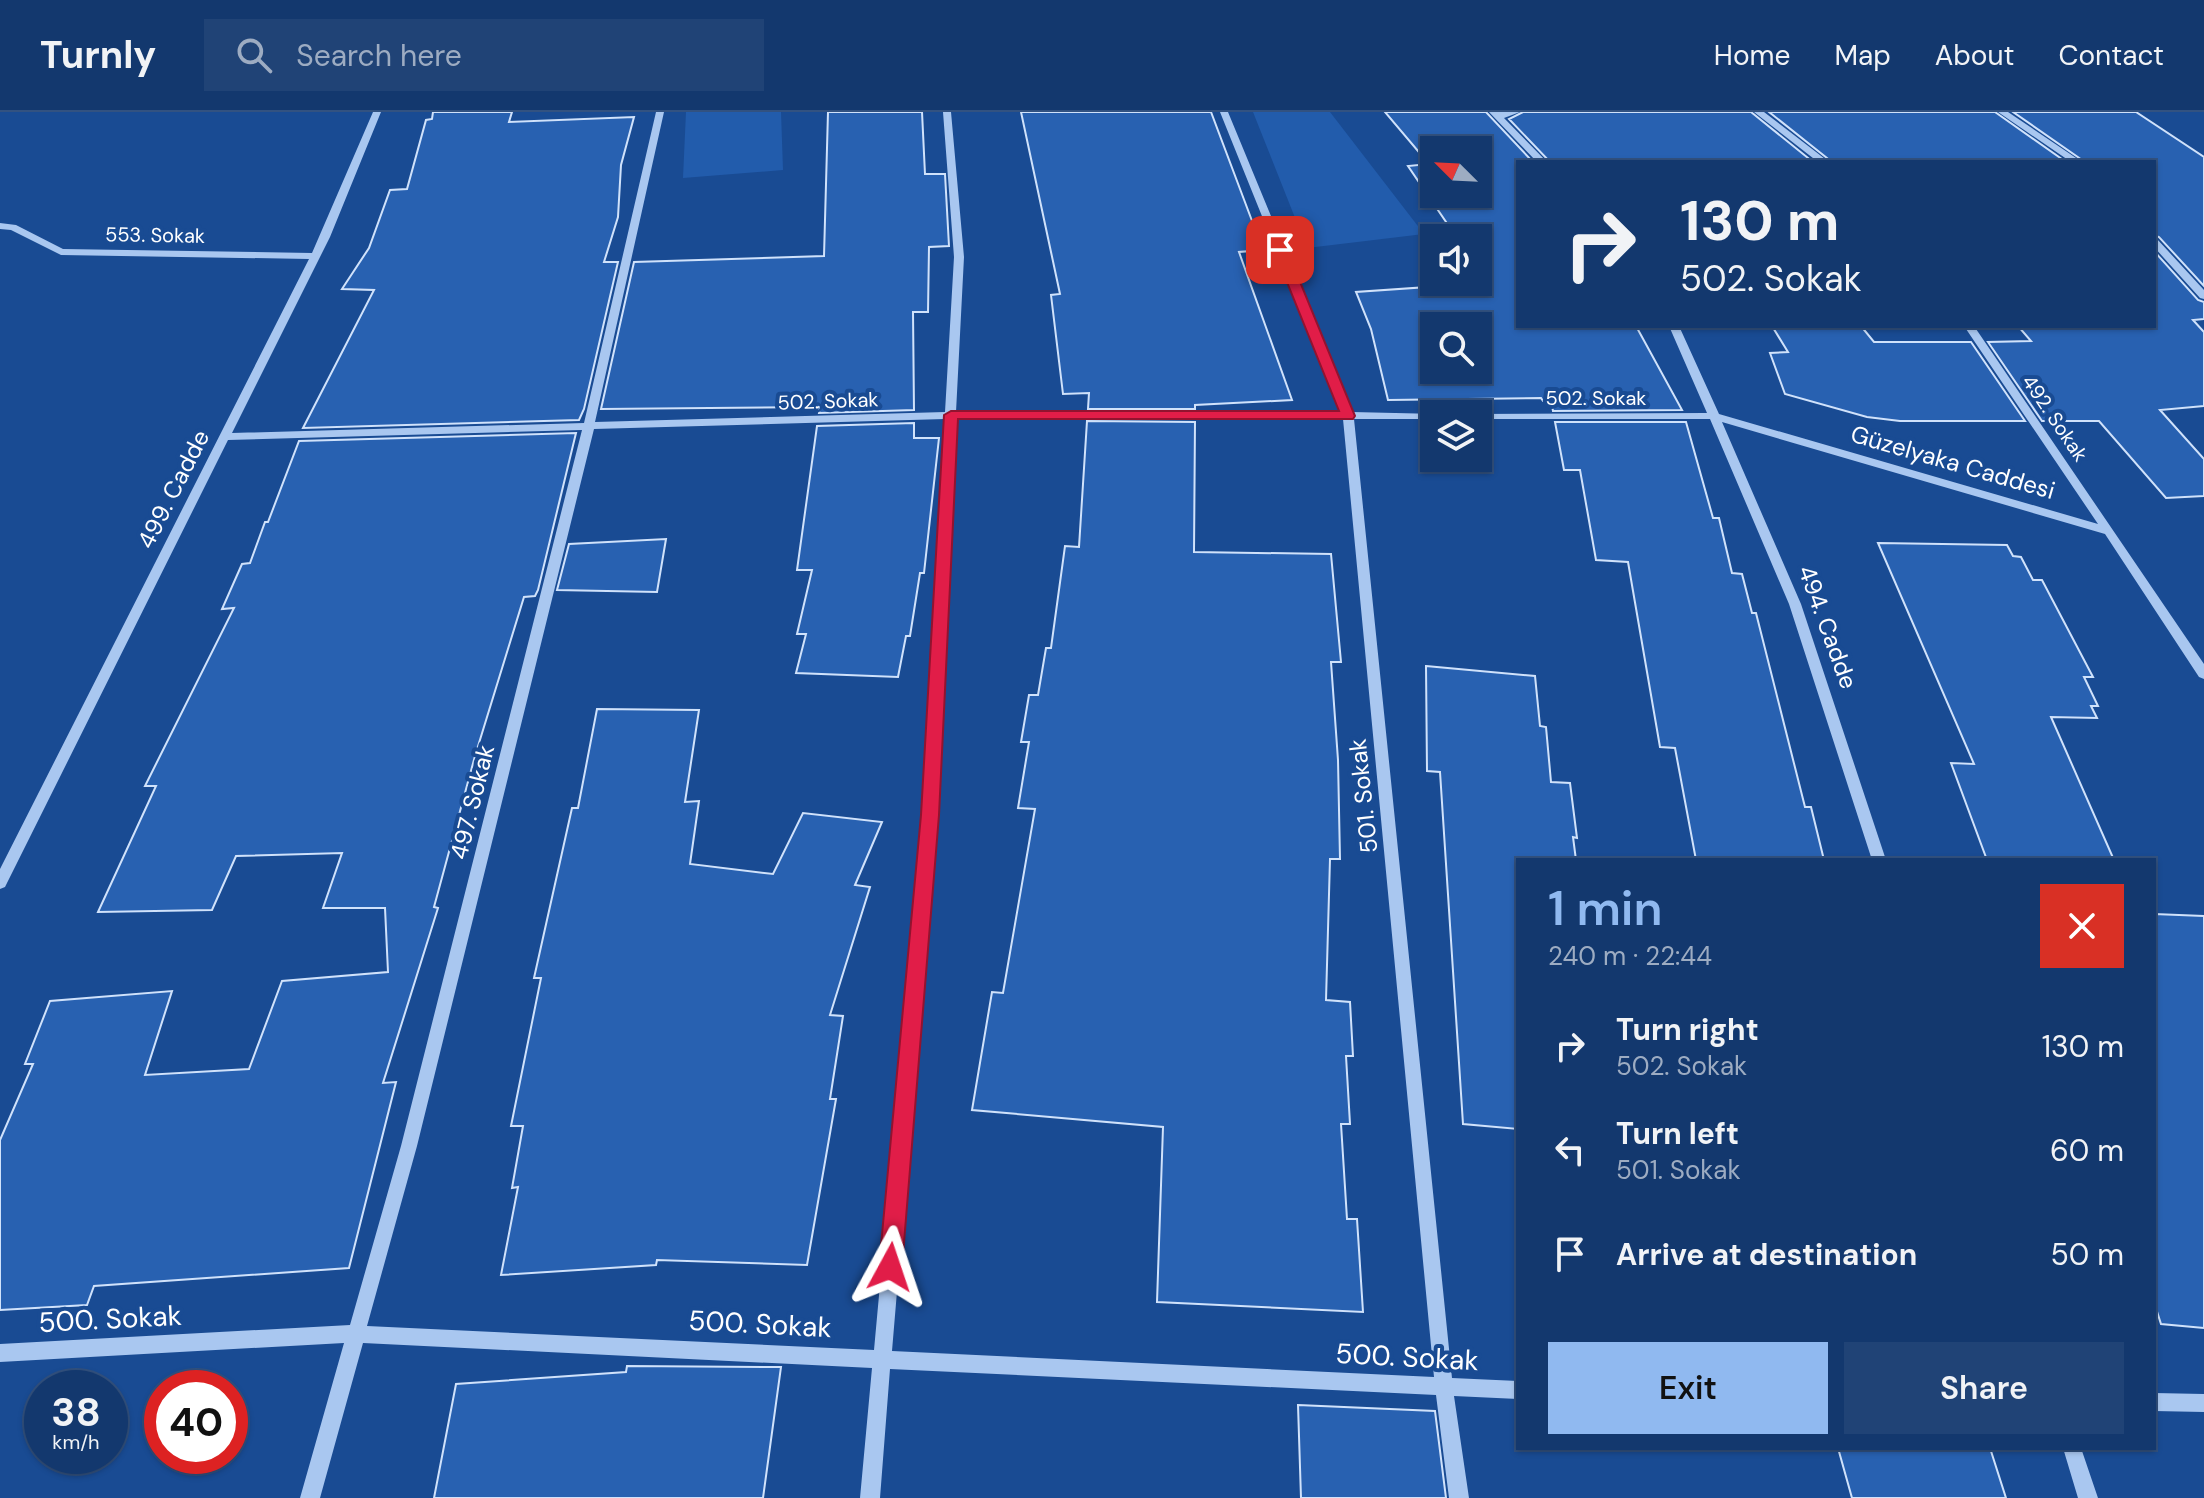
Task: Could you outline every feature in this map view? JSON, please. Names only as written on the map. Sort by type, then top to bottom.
[{"type":"street","name":"499. Cadde","points":[[0,883],[315,256],[377,112]]},
{"type":"street","name":"497. Sokak","points":[[310,1498],[409,1146],[588,427],[660,112]]},
{"type":"street","points":[[870,1498],[930,815],[959,257],[947,112]]},
{"type":"street","name":"501. Sokak","points":[[1224,112],[1348,416],[1444,1388],[1459,1498]]},
{"type":"street","points":[[1495,114],[1516,112]]},
{"type":"street","points":[[1758,112],[1821,160]]},
{"type":"street","points":[[2002,112],[2074,160]]},
{"type":"street","points":[[1495,114],[1540,160]]},
{"type":"street","name":"553. Sokak","points":[[0,226],[13,227],[61,252],[315,256]]},
{"type":"street","points":[[0,238],[13,227]]},
{"type":"street","points":[[2156,243],[2204,296]]},
{"type":"street","points":[[1675,328],[1714,416]]},
{"type":"street","name":"492. Sokak","points":[[1970,328],[2109,531]]},
{"type":"street","name":"502. Sokak","points":[[224,437],[951,415],[1420,416]]},
{"type":"street","name":"502. Sokak","points":[[1492,416],[1714,416]]},
{"type":"street","name":"Güzelyaka Caddesi","points":[[1714,416],[2109,531]]},
{"type":"street","name":"494. Cadde","points":[[1714,416],[1795,604],[1878,858]]},
{"type":"street","points":[[2109,531],[2204,674]]},
{"type":"street","name":"500. Sokak","points":[[0,1353],[354,1334],[1516,1390]]},
{"type":"street","points":[[2156,1402],[2204,1403]]},
{"type":"street","points":[[2073,1450],[2088,1498]]},
{"type":"shaded area","points":[[686,112],[781,112],[783,170],[683,178]]},
{"type":"shaded area","points":[[1253,112],[1330,112],[1420,229],[1420,234],[1307,248]]},
{"type":"building","points":[[433,112],[512,112],[509,122],[634,117],[621,165],[618,217],[604,262],[618,262],[584,409],[579,420],[303,428],[374,290],[342,289],[369,248],[390,190],[407,189],[426,120],[432,119]]},
{"type":"building","points":[[828,112],[922,112],[925,174],[945,174],[949,246],[929,247],[928,312],[913,312],[914,410],[819,413],[820,407],[601,409],[634,262],[824,256]]},
{"type":"building","points":[[1021,112],[1211,112],[1263,250],[1239,252],[1292,400],[1195,405],[1195,409],[1088,409],[1089,393],[1063,394],[1051,295],[1060,294]]},
{"type":"building","points":[[1385,112],[1486,112],[1531,160],[1516,160],[1516,328],[1637,328],[1682,410],[1553,411],[1551,400],[1543,401],[1541,398],[1388,400],[1371,329],[1356,292],[1420,288],[1420,296],[1492,296],[1492,224],[1447,224],[1437,208],[1492,208],[1492,136],[1420,136],[1420,153]]},
{"type":"building","points":[[1523,112],[1751,112],[1811,160],[1548,160],[1509,119]]},
{"type":"building","points":[[1769,112],[1995,112],[2063,160],[1829,160]]},
{"type":"building","points":[[2013,112],[2136,112],[2204,157],[2204,286],[2156,236],[2156,160],[2082,160]]},
{"type":"building","points":[[1420,165],[1420,184],[1408,166]]},
{"type":"building","points":[[2156,253],[2198,300],[2204,302],[2204,319],[2193,320],[2204,332],[2204,406],[2160,410],[2204,459],[2204,496],[2166,498],[2099,421],[2042,421],[1988,342],[2031,341],[2020,328],[2156,328]]},
{"type":"building","points":[[1773,328],[1863,328],[1874,342],[1971,342],[2025,421],[1900,421],[1867,417],[1785,394],[1770,353],[1788,352]]},
{"type":"building","points":[[1087,421],[1195,422],[1194,552],[1331,554],[1341,662],[1331,662],[1338,760],[1340,859],[1330,859],[1326,1000],[1350,1002],[1353,1056],[1346,1056],[1350,1124],[1341,1124],[1347,1219],[1357,1219],[1363,1312],[1157,1302],[1163,1127],[972,1110],[992,992],[1003,993],[1035,809],[1018,808],[1029,742],[1021,742],[1029,695],[1038,695],[1046,648],[1051,648],[1065,546],[1079,547]]},
{"type":"building","points":[[1555,422],[1686,422],[1713,518],[1719,518],[1732,573],[1742,574],[1752,613],[1756,613],[1805,807],[1811,807],[1824,858],[1696,858],[1675,748],[1660,747],[1628,562],[1596,560],[1580,470],[1564,470]]},
{"type":"building","points":[[914,423],[914,438],[939,438],[924,573],[920,573],[910,636],[906,636],[898,677],[796,673],[806,634],[797,634],[812,570],[797,570],[817,426]]},
{"type":"building","points":[[576,433],[538,590],[535,596],[524,597],[475,756],[434,907],[438,908],[383,1083],[396,1082],[349,1268],[94,1286],[87,1305],[0,1310],[0,1140],[33,1064],[25,1064],[50,1001],[172,991],[145,1075],[249,1069],[282,981],[388,972],[385,908],[323,908],[342,853],[236,856],[212,910],[98,912],[156,786],[145,786],[234,608],[222,609],[242,564],[250,563],[299,441]]},
{"type":"building","points":[[666,539],[657,592],[557,590],[569,544]]},
{"type":"building","points":[[1878,543],[2007,545],[2013,556],[2021,557],[2033,580],[2042,580],[2093,677],[2084,677],[2098,706],[2091,706],[2097,718],[2051,717],[2113,858],[1986,858],[1951,763],[1974,764]]},
{"type":"building","points":[[1426,666],[1535,676],[1540,726],[1546,727],[1551,782],[1570,783],[1577,838],[1573,837],[1576,858],[1516,858],[1516,1129],[1463,1124],[1440,772],[1427,771]]},
{"type":"building","points":[[597,709],[699,710],[685,802],[699,801],[690,864],[773,874],[803,813],[882,822],[855,885],[870,887],[830,1015],[843,1016],[830,1099],[836,1099],[807,1265],[657,1260],[656,1265],[501,1275],[518,1187],[512,1188],[523,1126],[511,1126],[541,978],[534,978],[572,808],[578,808]]},
{"type":"building","points":[[2156,914],[2204,916],[2204,1328],[2161,1324],[2156,1308]]},
{"type":"building","points":[[627,1366],[781,1367],[763,1498],[434,1498],[456,1384],[626,1372]]},
{"type":"building","points":[[1298,1405],[1435,1411],[1446,1498],[1301,1498]]},
{"type":"building","points":[[1839,1450],[1991,1450],[2006,1498],[1852,1498]]},
{"type":"route","points":[[890,1267],[930,815],[951,415],[1348,416],[1280,250]]}]
